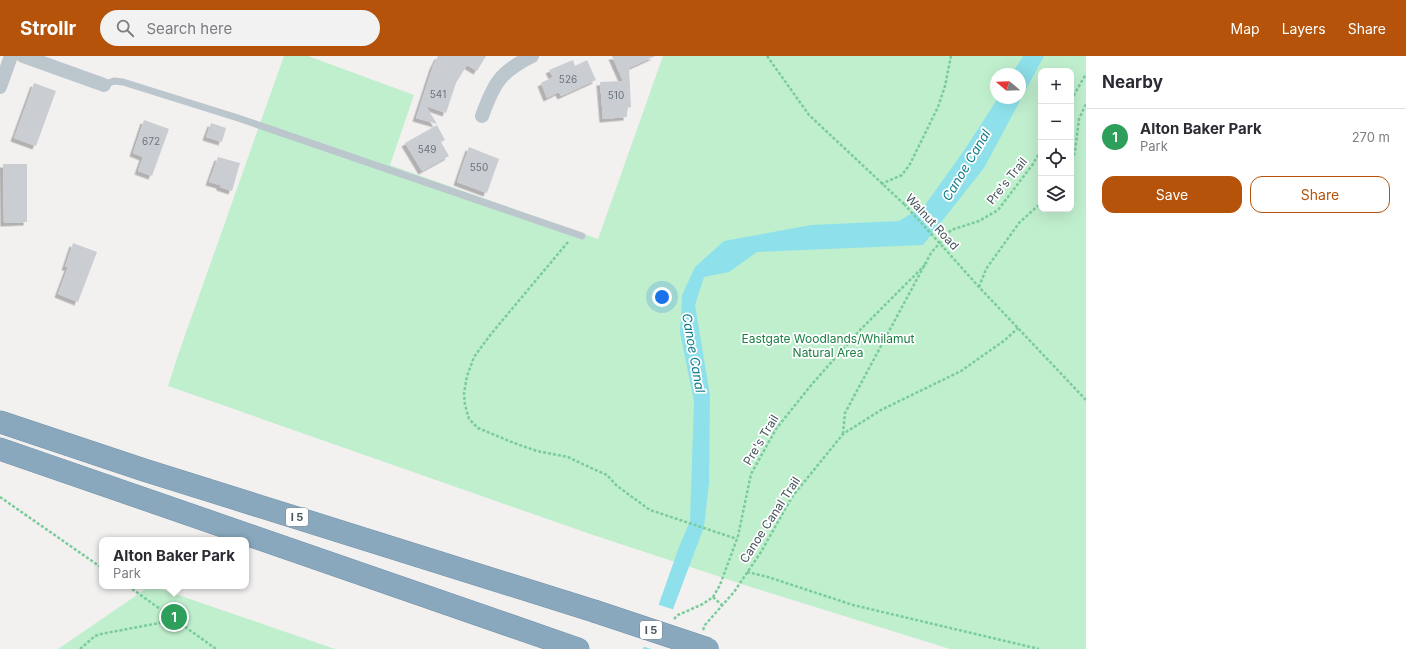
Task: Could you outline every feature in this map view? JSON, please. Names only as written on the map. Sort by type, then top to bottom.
[{"type":"highway","name":"I 5","points":[[0,422],[144,470],[594,611],[706,640]]},
{"type":"highway","points":[[0,449],[578,649]]},
{"type":"street","points":[[0,87],[12,56]]},
{"type":"street","points":[[23,56],[104,85]]},
{"type":"street","points":[[482,116],[491,91],[500,77],[516,64],[532,56]]},
{"type":"lane","points":[[104,85],[114,82],[123,82],[238,118],[582,236]]},
{"type":"path","name":"Walnut Road","points":[[767,56],[809,115],[904,204],[979,287],[1086,400]]},
{"type":"path","points":[[881,184],[902,175],[910,164],[938,107],[945,86],[951,56]]},
{"type":"path","points":[[1074,95],[1086,74]]},
{"type":"path","points":[[1074,155],[1079,119],[1086,104]]},
{"type":"path","name":"Pre's Trail","points":[[713,598],[720,585],[737,538],[751,474],[776,430],[812,384],[860,330],[927,261],[931,253],[951,230],[979,221],[998,210],[1029,170],[1038,155]]},
{"type":"path","points":[[979,287],[986,269],[1019,223],[1038,206]]},
{"type":"path","points":[[574,233],[491,334],[474,357],[467,376],[464,393],[465,405],[469,419],[478,428],[514,443],[537,451],[568,457],[607,475],[617,486],[650,510],[705,529],[737,538]]},
{"type":"path","points":[[843,434],[846,413],[927,261]]},
{"type":"path","name":"Canoe Canal Trail","points":[[706,640],[705,625],[734,592],[760,552],[792,497],[843,434],[881,410],[960,371],[1005,340],[1018,328]]},
{"type":"path","points":[[0,497],[99,566]]},
{"type":"path","points":[[747,572],[768,577],[853,605],[1039,649]]},
{"type":"path","points":[[132,589],[216,649]]},
{"type":"path","points":[[673,620],[678,615],[713,598],[722,605]]},
{"type":"path","points":[[80,649],[95,636],[101,634],[175,620]]},
{"type":"green space","name":"Eastgate Woodlands/Whilamut Natural Area","points":[[284,56],[308,56],[414,95],[390,165],[598,239],[663,56],[1086,56],[1086,649],[950,649],[751,587],[593,535],[168,386]]},
{"type":"green space","points":[[146,589],[161,589],[335,649],[58,649]]},
{"type":"water","points":[[1023,56],[1044,56],[1026,90],[1026,68],[1016,68]]},
{"type":"water","name":"Canoe Canal","points":[[994,104],[1018,104],[984,168],[923,245],[757,252],[729,272],[704,277],[695,305],[710,395],[709,483],[704,527],[658,649],[643,649],[679,547],[690,521],[694,401],[680,333],[682,295],[695,267],[724,241],[811,225],[899,221],[925,205],[965,149]]},
{"type":"pier","points":[[656,604],[675,610],[661,649],[651,649],[642,646]]},
{"type":"building","points":[[438,56],[486,56],[477,71],[467,65],[456,83],[446,113],[426,106],[437,124],[416,118],[433,66]]},
{"type":"building","points":[[612,56],[655,56],[629,68],[631,107],[627,108],[627,117],[603,119],[600,82],[623,81]]},
{"type":"building","points":[[573,60],[575,66],[587,60],[596,80],[561,96],[559,92],[547,98],[541,83],[553,77],[549,70]]},
{"type":"building","points":[[34,83],[56,91],[36,146],[14,138]]},
{"type":"building","points":[[144,120],[169,129],[152,176],[138,171],[143,157],[133,153]]},
{"type":"building","points":[[211,123],[226,128],[222,142],[206,137]]},
{"type":"building","points":[[437,125],[445,140],[441,142],[449,156],[422,171],[405,143]]},
{"type":"building","points":[[469,147],[499,159],[487,193],[457,182]]},
{"type":"building","points":[[218,157],[240,163],[232,191],[220,187],[220,185],[209,182]]},
{"type":"building","points":[[3,164],[27,164],[27,222],[4,223]]},
{"type":"building","points":[[73,243],[97,252],[78,302],[58,294],[68,267],[65,267]]},
{"type":"place","name":"Alton Baker Park","points":[[174,617]]}]
